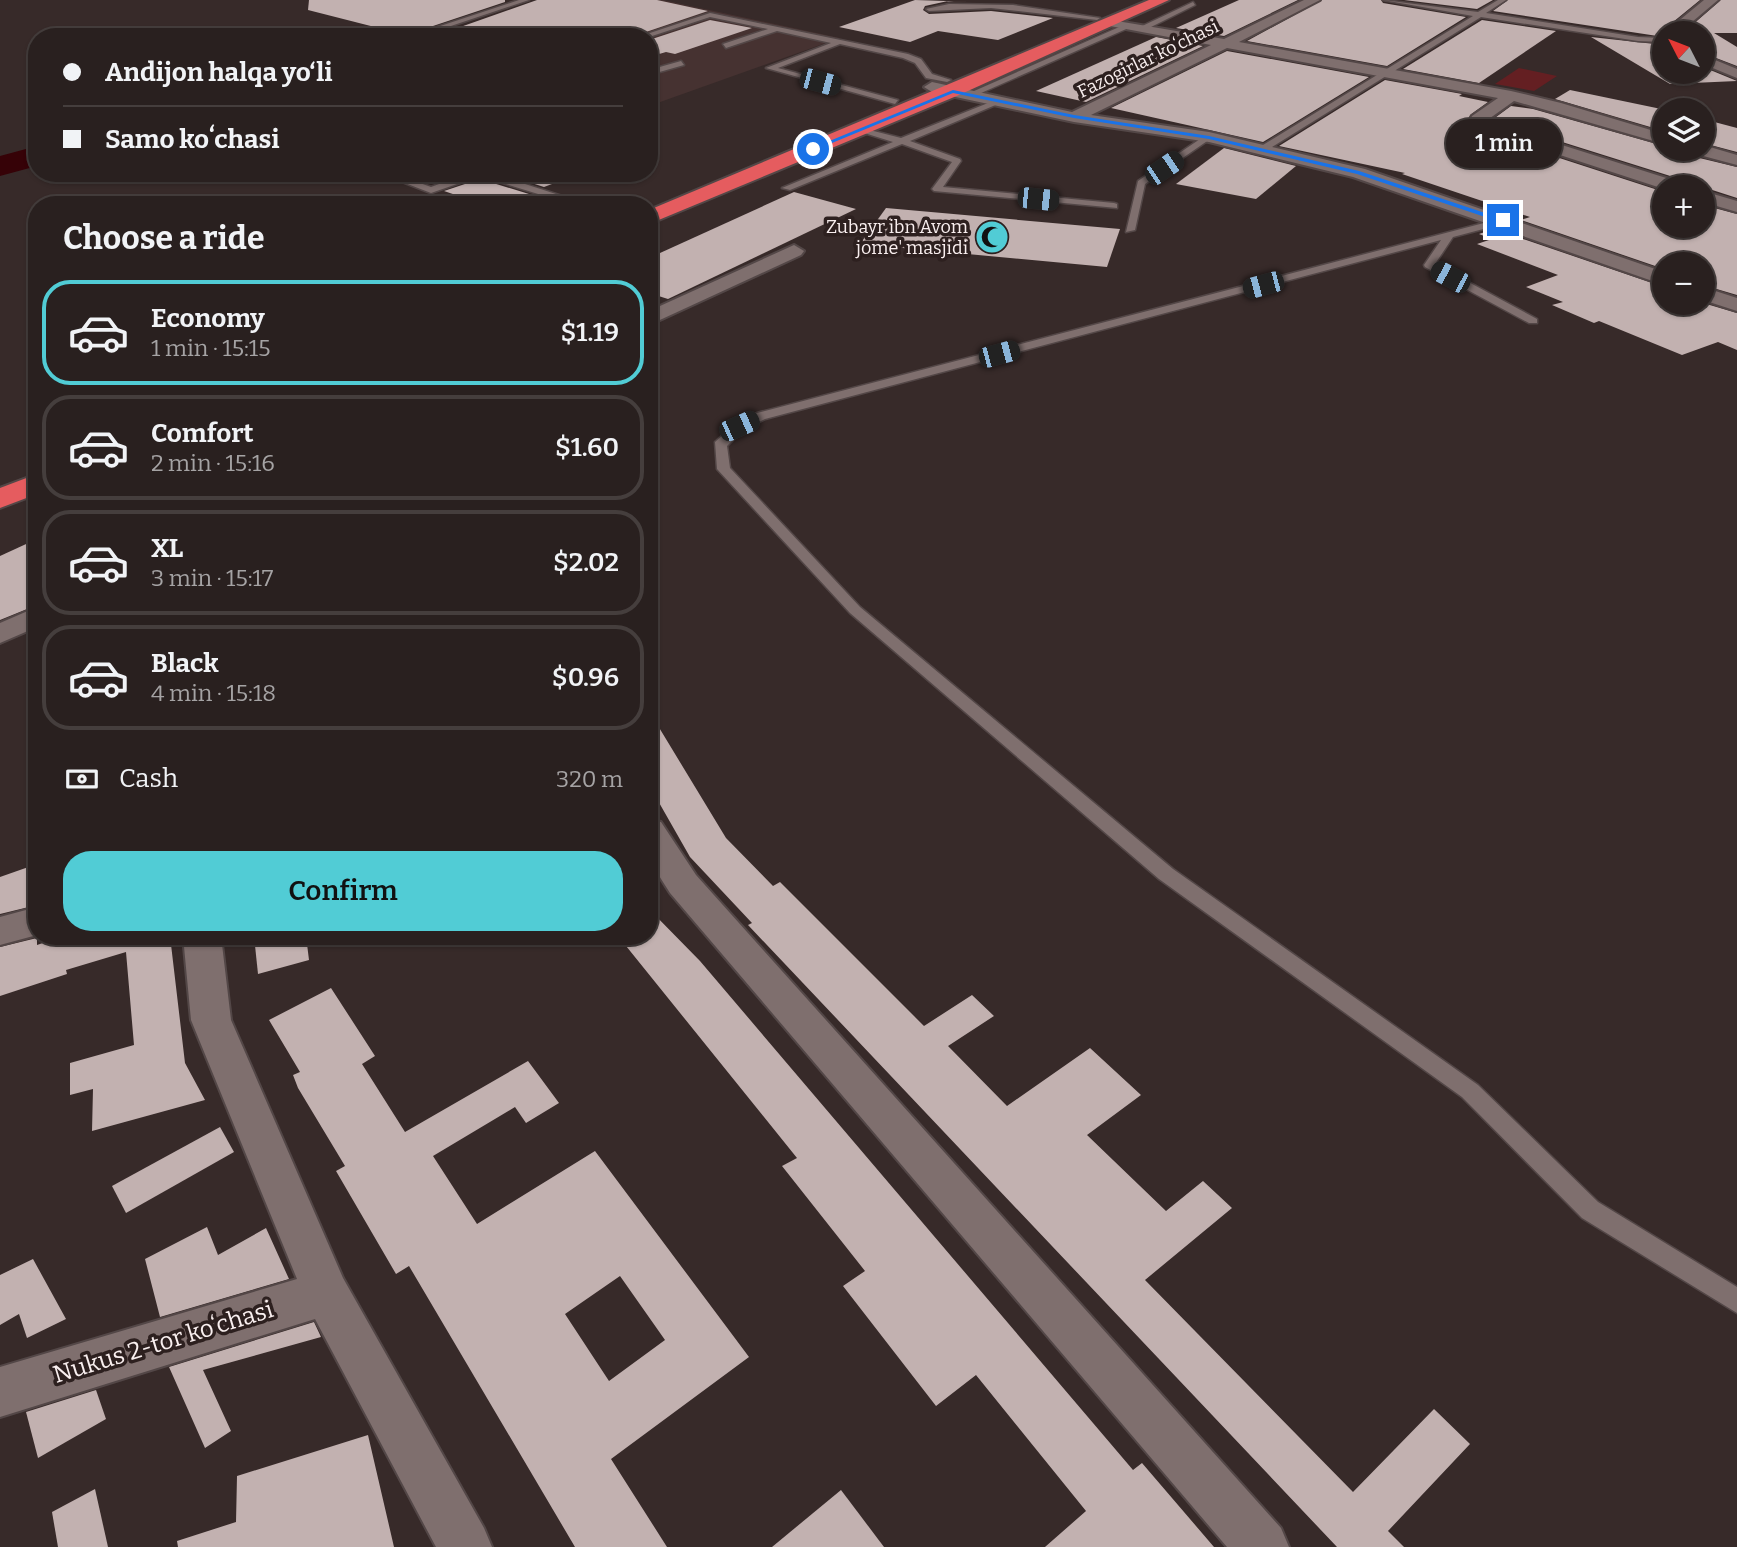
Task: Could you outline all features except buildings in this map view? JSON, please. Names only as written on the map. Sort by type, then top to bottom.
[{"type":"highway","points":[[1119,24],[1140,0]]},
{"type":"highway","points":[[658,214],[861,129],[950,88],[1119,24],[1171,1]]},
{"type":"highway","points":[[658,201],[895,102],[950,88]]},
{"type":"highway","points":[[0,475],[28,464]]},
{"type":"highway","points":[[0,499],[28,487]]},
{"type":"street","name":"Fazogirlar koʻchasi","points":[[1074,117],[1314,0]]},
{"type":"street","points":[[1686,21],[1712,0]]},
{"type":"street","points":[[1119,24],[1511,96],[1555,106],[1652,135]]},
{"type":"street","points":[[1715,64],[1737,74]]},
{"type":"street","points":[[950,88],[1074,117],[1209,137],[1359,173],[1503,220],[1652,275]]},
{"type":"street","points":[[1511,96],[1478,119],[1477,123],[1652,179]]},
{"type":"street","points":[[1715,154],[1737,160]]},
{"type":"street","points":[[1715,200],[1737,207]]},
{"type":"street","points":[[658,315],[794,251]]},
{"type":"street","points":[[1715,297],[1737,305]]},
{"type":"street","points":[[0,634],[28,620]]},
{"type":"street","points":[[658,845],[683,884],[1262,1547]]},
{"type":"street","points":[[0,931],[28,923]]},
{"type":"street","points":[[203,945],[211,1020],[326,1293],[465,1547]]},
{"type":"street","name":"Nukus 2-tor koʻchasi","points":[[0,1392],[326,1293]]},
{"type":"lane","points":[[438,28],[526,0]]},
{"type":"lane","points":[[929,9],[951,2],[976,2],[1119,24],[1203,0]]},
{"type":"lane","points":[[1386,0],[1638,39],[1652,38]]},
{"type":"lane","points":[[1261,150],[1503,0]]},
{"type":"lane","points":[[1171,1],[1193,4]]},
{"type":"lane","points":[[658,32],[710,15],[905,56],[918,61],[929,76],[950,88]]},
{"type":"lane","points":[[726,46],[776,29]]},
{"type":"lane","points":[[839,42],[770,68],[895,102]]},
{"type":"lane","points":[[658,70],[681,63]]},
{"type":"lane","points":[[787,188],[1000,101]]},
{"type":"lane","points":[[861,129],[957,161],[937,189],[1114,206]]},
{"type":"lane","points":[[1130,230],[1141,183],[1209,137]]},
{"type":"lane","points":[[408,182],[431,190],[454,182]]},
{"type":"lane","points":[[510,182],[556,196]]},
{"type":"lane","points":[[1503,220],[1448,237],[761,416],[739,426],[720,445],[724,469],[855,610],[1166,874],[1470,1091],[1590,1210],[1737,1301]]},
{"type":"lane","points":[[1448,237],[1429,265],[1533,321]]},
{"type":"shaded area","points":[[655,0],[663,0],[840,38],[658,103],[658,28],[560,28]]},
{"type":"shaded area","points":[[1519,68],[1557,76],[1534,91],[1495,84]]},
{"type":"waterway","points":[[0,166],[28,158]]},
{"type":"place","name":"Zubayr ibn Avom jome' masjidi","points":[[992,237]]},
{"type":"route","points":[[813,149],[953,91],[1074,117],[1209,137],[1359,173],[1503,220]]}]
